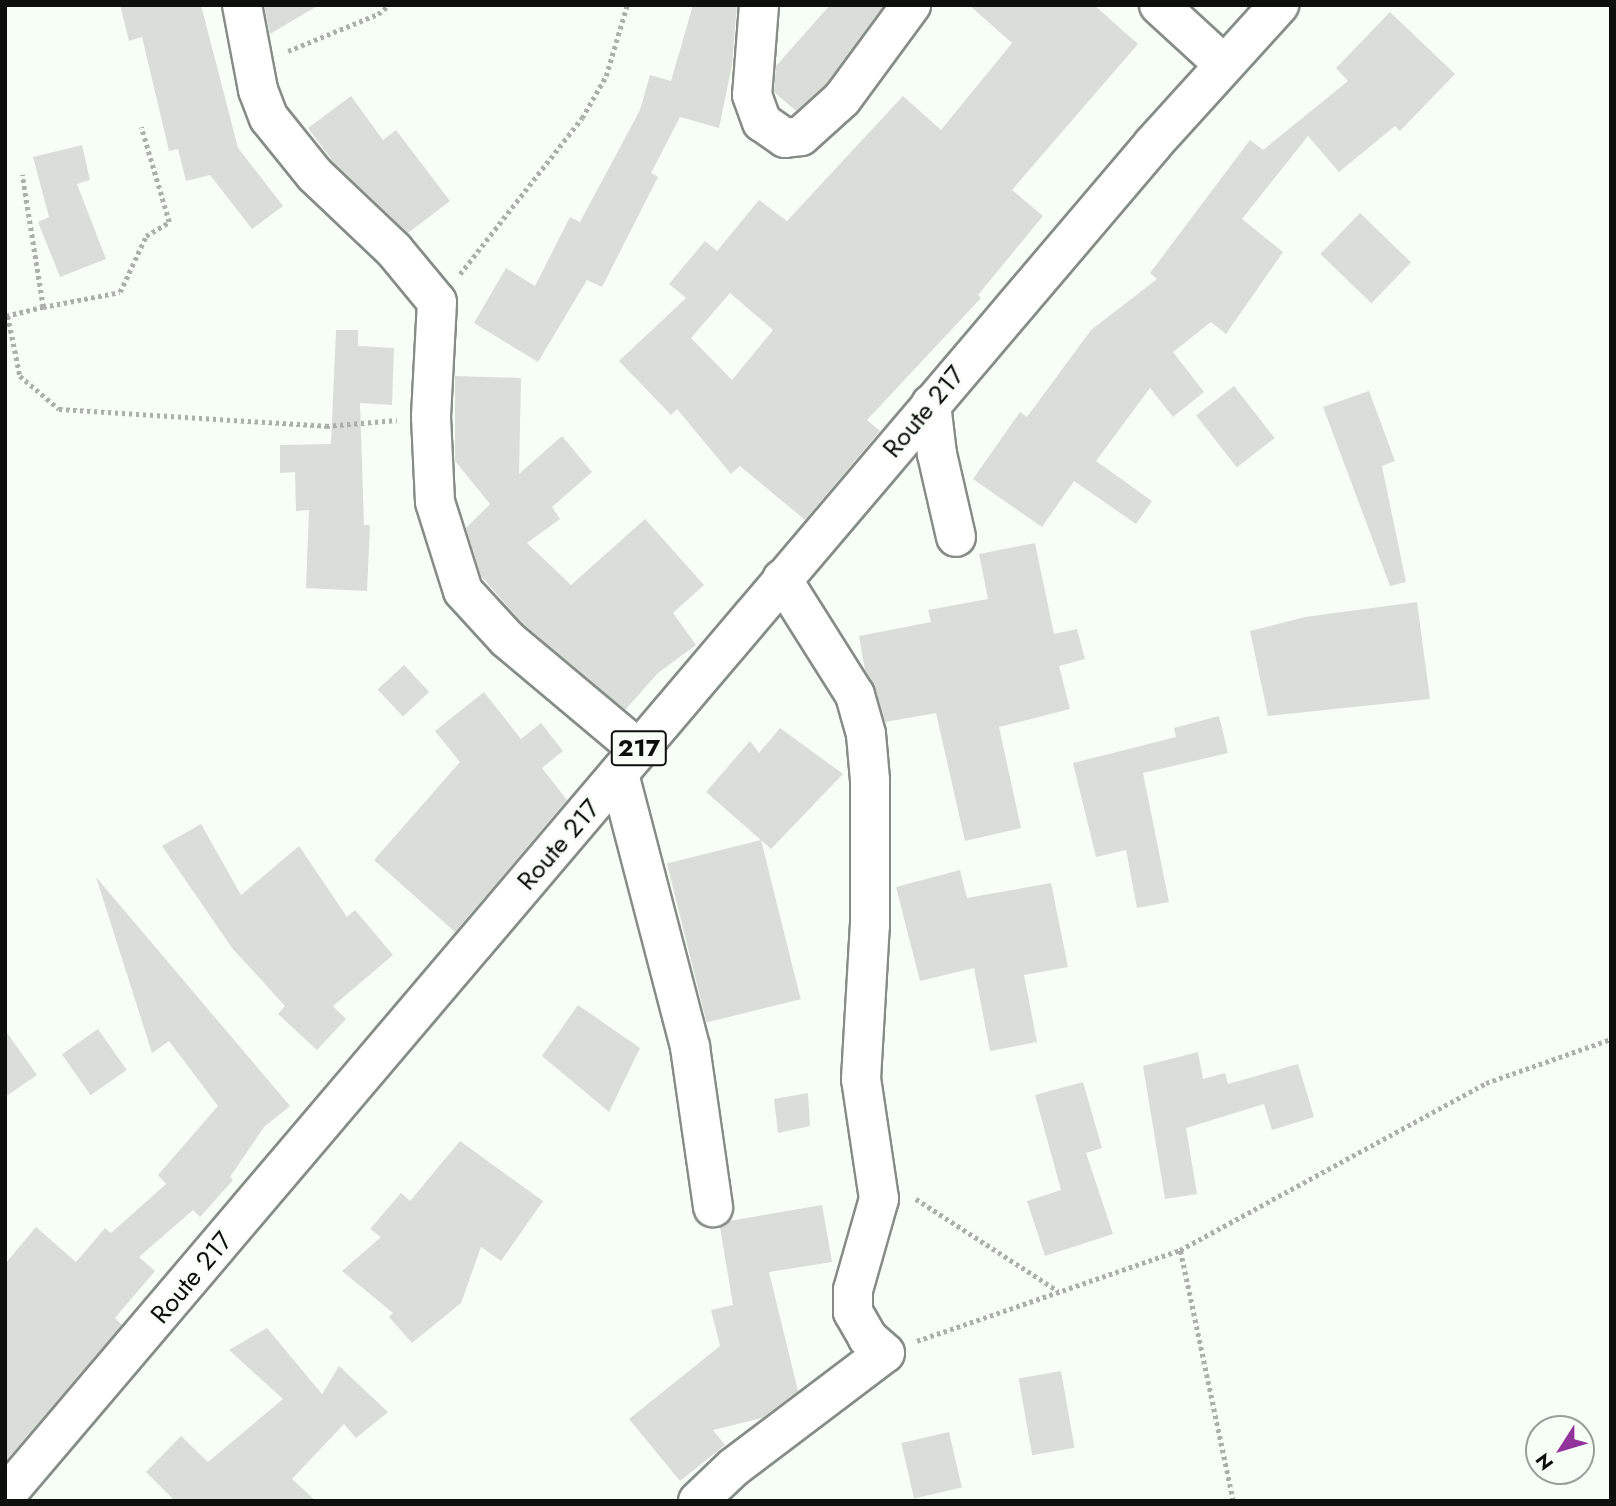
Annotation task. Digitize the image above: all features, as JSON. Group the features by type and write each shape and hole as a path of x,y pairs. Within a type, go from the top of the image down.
{"street":[{"path":"242,5 261,99 287,142 420,278 438,302 431,417 435,502 463,591 629,762 690,1047 713,1207"},
{"path":"759,5 752,95 762,121 771,132 785,138 801,136 842,99 911,5"},
{"path":"1158,5 1222,63"},
{"name":"Route 217","path":"5,1496 1222,63 1279,5"},
{"path":"931,404 937,454 956,537"},
{"path":"698,1501 734,1467 885,1353 868,1338 853,1312 853,1290 880,1199 861,1079 870,925 866,734 855,695 782,579"}],"path":[{"path":"256,64 378,14 389,5"},
{"path":"438,302 582,118 606,76 627,5"},
{"path":"141,127 169,222 146,236 120,292 7,316 20,376 59,409 326,426 431,417"},
{"path":"22,175 43,307"},
{"path":"885,1353 1180,1250 1486,1083 1611,1039"},
{"path":"878,1174 1059,1292"},
{"path":"1180,1250 1233,1501"}],"building":[{"path":"120,5 201,5 238,148 283,206 252,229 210,175 186,181 178,149 169,151 142,37 129,41"},
{"path":"264,5 319,5 270,34"},
{"path":"693,5 737,5 732,65 719,128 680,117 651,173 658,177 602,287 587,280 538,362 474,323 506,268 535,286 570,217 580,222 640,110 650,75 671,81"},
{"path":"830,5 884,5 826,84 796,111 774,92 776,66"},
{"path":"969,5 1094,5 1138,44 1012,190 1043,216 978,295 981,298 867,420 880,431 805,520 740,466 731,474 677,409 671,415 619,361 686,298 669,284 705,241 717,251 759,200 787,221 903,96 941,130 1012,43","holes":["730,293 773,330 732,380 691,338"]},
{"path":"1390,12 1455,74 1400,131 1395,126 1339,172 1308,136 1242,219 1283,252 1226,334 1211,322 1173,352 1204,392 1173,417 1150,388 1096,461 1152,501 1136,524 1074,481 1042,527 973,479 1020,412 1027,417 1091,330 1157,279 1150,273 1250,140 1263,150 1348,81 1336,68"},
{"path":"351,96 383,140 396,130 450,201 408,233 334,163 308,128"},
{"path":"82,145 90,180 77,184 106,259 60,277 38,222 49,217 33,157"},
{"path":"1360,213 1411,262 1371,303 1320,254"},
{"path":"336,330 358,330 358,346 394,348 392,405 360,403 364,525 370,525 367,591 306,588 309,510 296,511 295,472 280,473 280,445 331,444"},
{"path":"455,376 521,378 519,474 562,436 592,472 552,507 560,519 527,543 571,585 645,519 704,585 673,613 696,645 658,673 625,710 522,623 481,576 466,528 490,504 455,461"},
{"path":"1234,386 1275,438 1237,468 1196,416"},
{"path":"1369,391 1395,461 1382,466 1406,582 1390,586 1323,407"},
{"path":"1035,543 1054,634 1077,629 1085,659 1059,666 1070,709 999,727 1021,828 965,841 936,713 885,722 865,670 859,636 931,622 928,610 988,599 979,554"},
{"path":"1417,602 1430,699 1268,716 1250,631 1305,617"},
{"path":"404,665 429,692 403,717 378,690"},
{"path":"484,692 521,739 541,723 563,751 542,768 567,800 455,932 374,860 460,762 435,731"},
{"path":"1219,716 1228,753 1143,773 1169,902 1137,908 1126,850 1096,857 1073,763 1176,737 1174,728"},
{"path":"780,728 843,774 771,849 706,792 750,741 759,753"},
{"path":"201,824 241,895 299,846 347,917 355,910 393,955 333,1006 346,1019 317,1050 278,1014 285,1006 232,948 162,846"},
{"path":"761,840 801,999 707,1023 667,863"},
{"path":"960,870 967,898 1051,883 1068,967 1024,975 1037,1042 990,1051 974,968 920,981 896,887"},
{"path":"96,877 290,1106 264,1127 230,1177 233,1180 200,1217 193,1210 139,1257 155,1271 115,1318 122,1325 5,1462 5,1264 36,1227 76,1262 105,1228 111,1233 166,1184 158,1175 218,1106 169,1041 152,1053"},
{"path":"578,1005 640,1048 609,1112 542,1056"},
{"path":"98,1029 127,1070 91,1095 62,1054"},
{"path":"5,1030 37,1075 5,1097"},
{"path":"1198,1052 1203,1079 1225,1073 1228,1084 1298,1064 1314,1117 1272,1130 1264,1104 1186,1128 1197,1194 1165,1199 1143,1066"},
{"path":"1083,1082 1102,1148 1086,1153 1113,1234 1045,1256 1027,1201 1061,1190 1035,1095"},
{"path":"808,1093 810,1126 778,1133 774,1099"},
{"path":"460,1141 543,1201 501,1261 481,1247 461,1303 412,1343 389,1317 393,1313 342,1271 381,1237 370,1229 401,1193 410,1201"},
{"path":"822,1205 832,1262 769,1272 798,1391 762,1418 713,1430 725,1445 680,1481 629,1419 720,1346 711,1310 733,1305 720,1227 729,1221"},
{"path":"267,1328 322,1394 339,1366 388,1412 356,1438 344,1424 292,1479 316,1501 175,1501 146,1472 181,1436 208,1462 283,1399 229,1350"},
{"path":"1061,1371 1075,1448 1032,1455 1019,1378"},
{"path":"949,1432 962,1488 914,1499 901,1443"}]}
